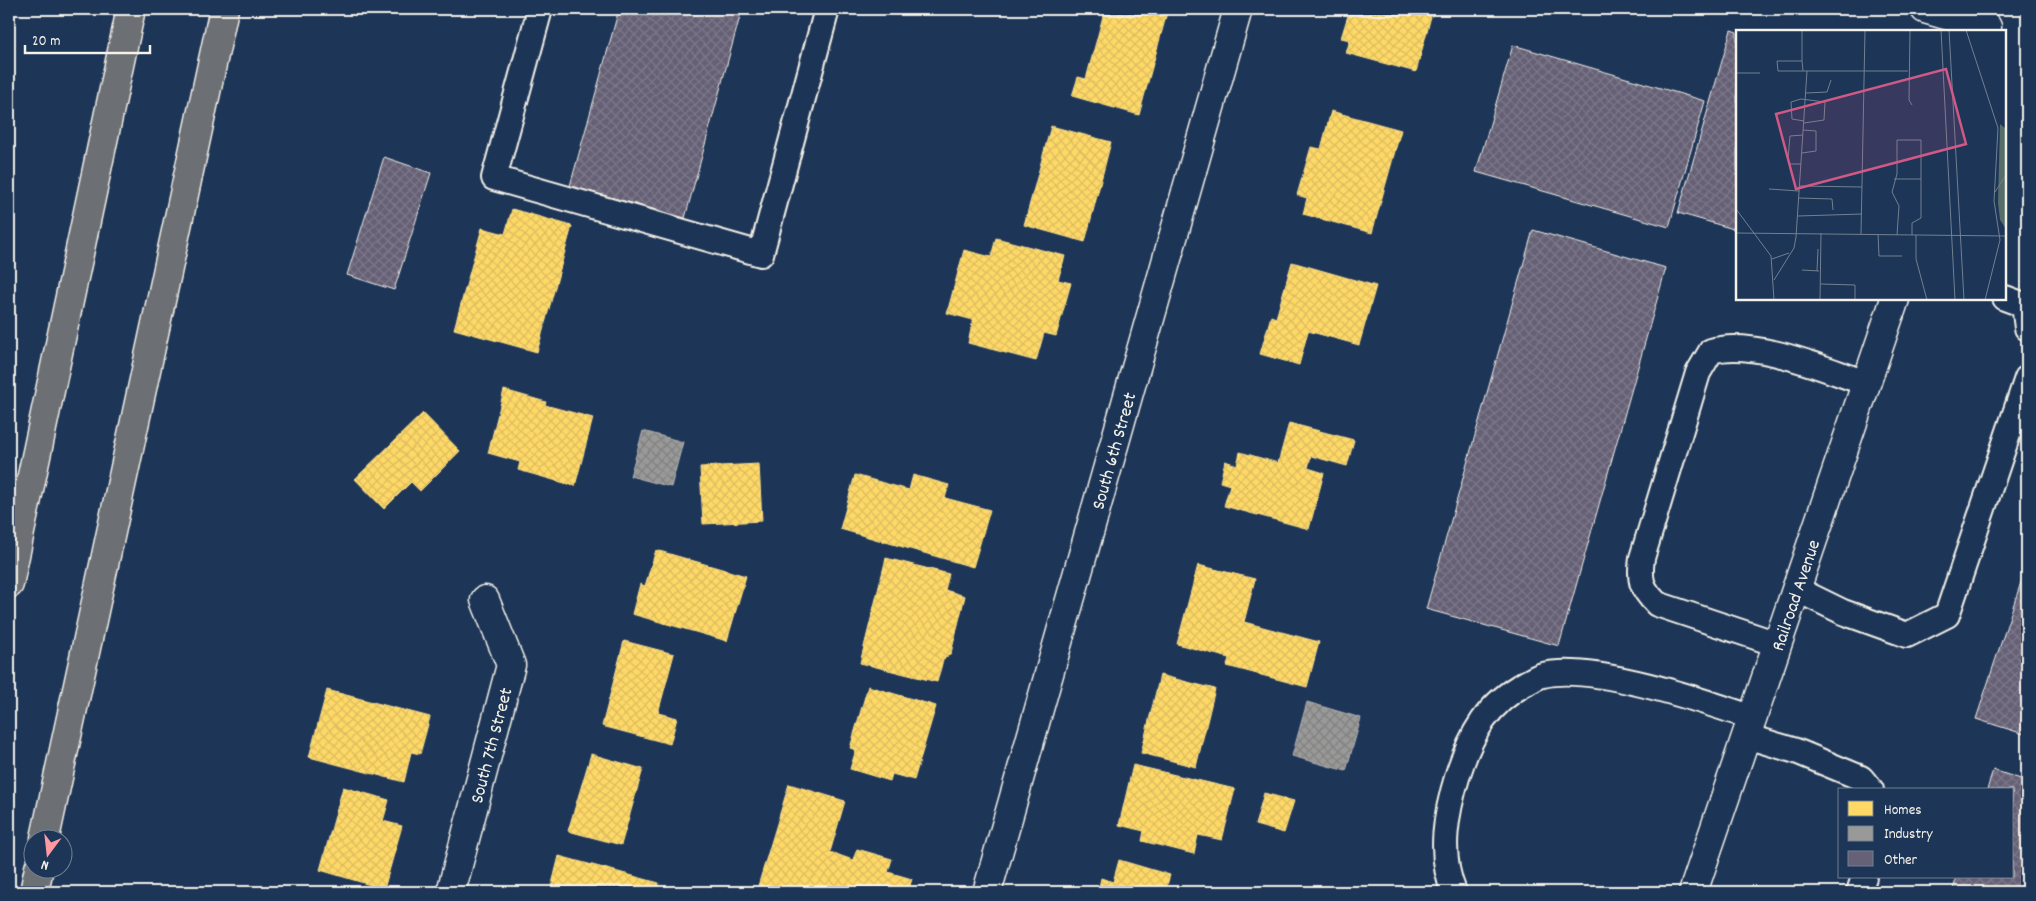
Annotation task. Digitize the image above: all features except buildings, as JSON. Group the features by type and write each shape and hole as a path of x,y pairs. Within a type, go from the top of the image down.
{"highway":[{"path":"9,584 130,9"},
{"path":"47,828 224,9"},
{"path":"34,892 37,878"}],"street":[{"name":"South 6th Street","path":"987,892 1238,9"},
{"path":"1925,9 1988,22"},
{"name":"Railroad Avenue","path":"1693,892 1895,300"},
{"name":"South 7th Street","path":"452,892 511,665 485,600"}],"lane":[{"path":"540,9 494,178 761,254 827,9"},
{"path":"2006,298 2024,305 2027,328"},
{"path":"1777,644 1657,604 1644,591 1640,574 1642,558 1698,373 1711,351 1725,347 1751,347 1866,383"},
{"path":"1796,589 1843,612 1907,635 1947,615 2027,378"},
{"path":"1454,892 1444,854 1452,796 1465,754 1487,713 1512,691 1542,675 1578,672 1645,686 1750,727 1796,751 1861,778 1869,788"},
{"path":"1859,892 1864,878"}]}
